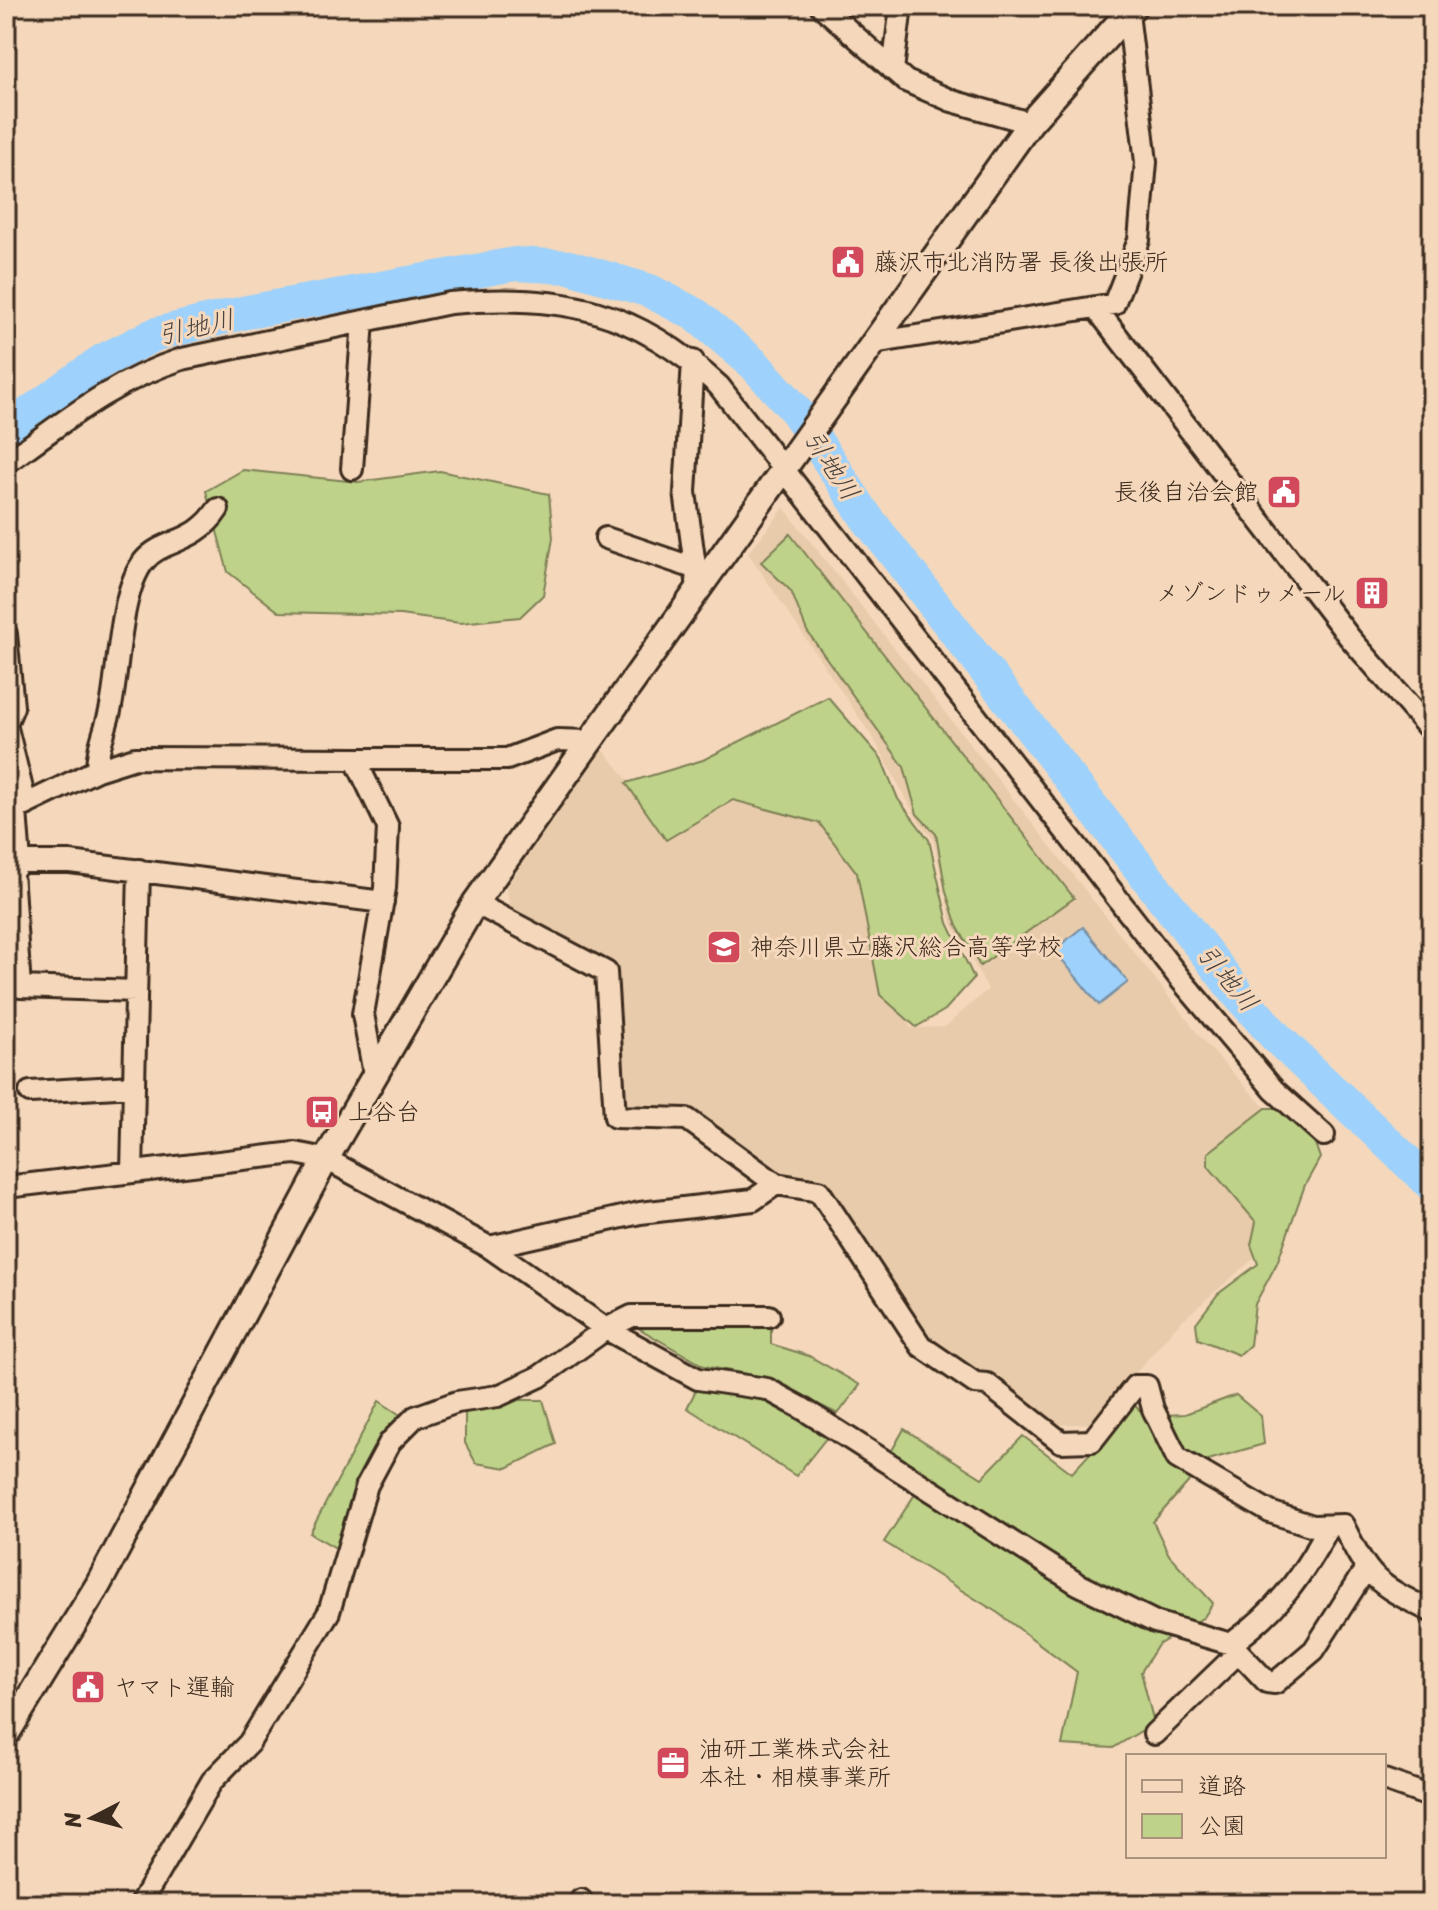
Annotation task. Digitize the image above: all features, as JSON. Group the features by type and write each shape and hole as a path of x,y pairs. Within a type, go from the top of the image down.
{"street":[{"path":"821,6 893,70 928,92 1030,123"},
{"path":"893,70 901,6"},
{"path":"6,1735 98,1585 326,1159 475,903 589,741 696,578 789,464 1030,123 1131,9"},
{"path":"873,343 1114,304 1139,240 1146,162 1131,9"},
{"path":"6,463 106,391 140,373 182,359 450,303 531,299 564,304 629,323 693,361 789,464 1181,980 1274,1090 1324,1135"},
{"path":"1095,307 1332,616 1432,732"},
{"path":"352,469 363,321"},
{"path":"693,361 685,492 696,578"},
{"path":"97,770 97,749 114,692 118,643 138,571 146,559 206,527 218,509"},
{"path":"606,538 696,578"},
{"path":"6,634 13,707 6,724 20,862 12,872 20,987 136,991"},
{"path":"16,810 97,770 135,758 507,759 557,740 589,741"},
{"path":"355,759 388,827 383,902 363,1014 374,1074"},
{"path":"20,862 70,862 383,902"},
{"path":"132,1172 139,870"},
{"path":"475,903 606,972 615,1117 687,1119 776,1184 819,1191 921,1346 975,1383 987,1384 1061,1442 1092,1441 1135,1386 1147,1386 1153,1409 1177,1458 1270,1512 1329,1527 1343,1525 1365,1570 1388,1590 1432,1612"},
{"path":"30,1092 134,1086"},
{"path":"6,1187 295,1153 326,1159 489,1247 606,1329 698,1379 767,1389 1078,1584 1155,1622 1234,1648 1267,1682 1275,1683 1314,1650 1365,1570"},
{"path":"489,1247 640,1213 753,1200 776,1184"},
{"path":"140,1904 212,1781 249,1743 329,1612 367,1485 390,1442 415,1417 457,1402 498,1396 539,1377 606,1329 632,1316 769,1316"},
{"path":"1154,1734 1299,1581 1329,1527"},
{"path":"1386,1781 1432,1797"}],"shaded area":[{"name":"神奈川県立藤沢総合高等学校","path":"784,508 1207,1045 1298,1143 1253,1259 1178,1324 1093,1423 1055,1425 1000,1378 983,1374 929,1339 828,1183 805,1184 773,1173 696,1113 623,1109 611,971 513,918 506,888 602,748 660,820 675,829 768,784 830,797 910,1028 945,1027 988,989 952,924 933,839 917,819 875,741 748,553"}],"green space":[{"path":"243,470 358,482 440,471 549,494 553,538 543,595 520,617 460,623 400,615 279,612 228,572 206,491"},
{"path":"790,534 1074,898 980,966 957,926 946,892 936,834 917,814 904,767 807,631 791,591 761,562"},
{"path":"828,697 881,758 898,799 929,840 948,923 974,978 945,1010 916,1027 880,995 857,873 819,823 733,800 666,840 626,783 703,760"},
{"path":"1266,1108 1282,1108 1313,1138 1320,1158 1305,1185 1277,1263 1255,1304 1250,1345 1239,1355 1198,1339 1196,1323 1218,1294 1258,1264 1251,1245 1256,1222 1208,1166 1208,1153"},
{"path":"771,1324 771,1344 809,1356 860,1385 838,1414 762,1377 704,1366 633,1325"},
{"path":"698,1386 764,1397 827,1437 796,1476 687,1408"},
{"path":"1236,1395 1261,1416 1264,1444 1208,1460 1153,1522 1169,1555 1213,1603 1204,1617 1158,1645 1141,1672 1154,1723 1113,1748 1062,1745 1077,1672 998,1613 884,1542 919,1488 885,1463 904,1429 982,1478 1023,1436 1072,1473 1134,1405 1146,1416 1185,1414"},
{"path":"508,1400 543,1400 556,1444 507,1468 476,1463 465,1443 465,1413"},
{"path":"379,1401 405,1418 343,1552 310,1533"}],"water":[{"path":"1083,927 1128,982 1099,1005 1054,950"}],"waterway":[{"name":"引地川","path":"6,430 102,361 156,334 247,312 515,264 569,267 650,291 696,315 754,364 797,412 866,517 1238,994 1278,1039 1432,1185"}],"place":[{"name":"藤沢市北消防署 長後出張所","path":"848,262"},
{"name":"長後自治会館","path":"1284,492"},
{"name":"メゾンドゥメール","path":"1372,593"},
{"name":"神奈川県立藤沢総合高等学校","path":"724,947"},
{"name":"上谷台","path":"322,1112"},
{"name":"ヤマト運輸","path":"88,1687"},
{"name":"油研工業株式会社 本社・相模事業所","path":"673,1763"}]}
